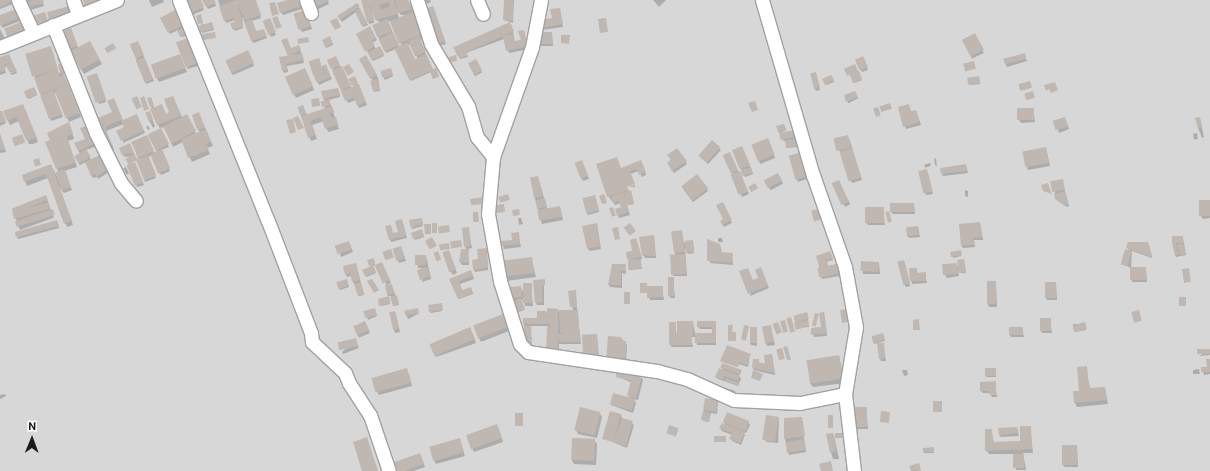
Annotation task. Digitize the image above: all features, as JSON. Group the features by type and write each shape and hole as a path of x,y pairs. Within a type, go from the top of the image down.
{"street":[{"path":"18,0 33,32"},
{"path":"73,0 78,14"},
{"path":"179,0 268,221 311,333 312,342 345,373 370,415 389,471"},
{"path":"306,0 311,13"},
{"path":"416,0 431,44 468,106 477,138 493,157"},
{"path":"477,0 484,14"},
{"path":"541,0 532,47 493,157 489,222 500,281 520,344 528,352 657,371 687,379 721,396 749,402 800,403 845,394"},
{"path":"762,0 813,175 845,267 856,326 845,394 854,471"},
{"path":"0,46 114,1"},
{"path":"53,25 96,133 121,183 136,201"}],"shaded area":[{"path":"0,0 1210,0 1210,471 0,471"}],"building":[{"path":"0,0 16,0 0,7"},
{"path":"34,0 43,0 44,3 25,8 23,3"},
{"path":"83,0 101,0 85,7"},
{"path":"185,0 201,0 204,7 190,13"},
{"path":"202,0 214,0 216,3 206,7"},
{"path":"236,0 256,0 261,15 245,20 237,3 242,19 235,22 233,18 224,21 219,6"},
{"path":"287,0 300,0 302,6 280,13 277,3"},
{"path":"307,0 328,0 329,1 311,9"},
{"path":"361,0 369,0 374,20 367,22"},
{"path":"369,0 394,0 398,14 375,20","holes":["389,2 390,6 381,10 379,5"]},
{"path":"395,0 408,0 411,10 398,13"},
{"path":"504,0 513,0 513,21 503,20"},
{"path":"275,2 279,14 272,16 269,3"},
{"path":"357,3 360,6 340,20 337,16"},
{"path":"69,6 71,13 49,19 47,12"},
{"path":"433,6 445,41 437,44 424,9"},
{"path":"360,8 367,23 362,26 355,11"},
{"path":"560,8 563,24 540,28 538,20 552,18 550,9"},
{"path":"16,9 19,18 0,26 0,15"},
{"path":"175,10 183,25 168,33 160,18"},
{"path":"306,10 311,26 299,30 294,14"},
{"path":"45,12 48,21 33,26 30,17"},
{"path":"413,12 422,34 399,44 390,21"},
{"path":"201,14 203,23 198,24 196,16"},
{"path":"277,16 282,27 276,29 272,18"},
{"path":"270,18 276,32 268,35 263,21"},
{"path":"337,18 341,27 335,30 330,21"},
{"path":"606,18 608,32 600,33 598,19"},
{"path":"252,19 256,31 264,29 266,36 251,41 244,22"},
{"path":"387,19 392,31 377,37 372,25"},
{"path":"241,20 243,27 232,30 230,23"},
{"path":"21,22 24,30 7,37 4,28"},
{"path":"212,22 214,29 200,33 199,26"},
{"path":"510,22 514,31 457,56 453,47"},
{"path":"370,26 376,38 372,40 375,46 365,52 356,34"},
{"path":"71,28 78,46 66,50 59,33"},
{"path":"184,28 186,34 180,37 177,30"},
{"path":"524,30 528,46 506,51 503,36 513,34 514,41 521,40 518,31"},
{"path":"215,32 216,38 203,40 202,34"},
{"path":"393,32 399,45 384,51 378,39"},
{"path":"538,32 552,32 552,44 538,44"},
{"path":"975,33 984,50 971,57 962,40"},
{"path":"561,35 570,35 569,44 561,43"},
{"path":"330,36 333,44 325,47 322,40"},
{"path":"419,36 426,52 415,56 408,41"},
{"path":"308,37 309,42 298,44 297,39"},
{"path":"187,38 197,63 186,68 176,42"},
{"path":"287,38 291,48 299,45 301,50 288,56 281,40"},
{"path":"90,41 100,60 80,70 71,51"},
{"path":"138,41 144,55 136,58 130,45"},
{"path":"407,42 415,59 402,65 394,48"},
{"path":"113,43 116,48 108,53 104,48"},
{"path":"51,46 58,69 32,77 25,54"},
{"path":"380,46 384,54 372,60 368,52"},
{"path":"248,50 254,63 231,73 225,61"},
{"path":"466,50 468,56 459,58 457,53"},
{"path":"302,53 304,60 286,64 287,70 282,71 279,57"},
{"path":"1025,53 1026,59 1005,64 1003,59"},
{"path":"9,54 12,62 4,65 6,70 0,72 0,57"},
{"path":"180,54 185,68 156,79 151,65"},
{"path":"426,54 433,69 410,80 402,65"},
{"path":"366,55 377,75 370,79 359,59"},
{"path":"456,55 457,61 447,63 445,58"},
{"path":"336,56 340,65 331,69 327,60"},
{"path":"863,56 868,67 860,71 855,60"},
{"path":"144,57 153,79 145,83 136,60"},
{"path":"319,58 324,73 313,77 309,61"},
{"path":"476,59 482,70 474,75 468,63"},
{"path":"974,61 976,69 965,71 963,64"},
{"path":"12,62 17,71 11,74 6,65"},
{"path":"64,63 66,73 60,74 58,64"},
{"path":"326,64 331,77 317,83 314,77 325,73 322,66"},
{"path":"349,64 354,72 348,76 343,67"},
{"path":"855,64 858,71 847,76 844,69"},
{"path":"342,66 351,86 341,91 332,70"},
{"path":"305,68 313,86 293,95 285,77"},
{"path":"391,68 393,75 382,78 380,71"},
{"path":"436,68 439,76 433,79 429,71"},
{"path":"57,69 60,77 64,75 68,84 40,94 34,78"},
{"path":"859,71 862,79 853,83 850,75"},
{"path":"816,72 820,88 814,89 810,73"},
{"path":"97,73 106,99 96,103 87,77"},
{"path":"831,75 834,80 825,85 822,79"},
{"path":"355,76 358,83 352,86 349,79"},
{"path":"979,76 980,83 968,85 967,78"},
{"path":"377,79 380,90 373,91 370,81"},
{"path":"1030,81 1032,88 1020,91 1018,84"},
{"path":"1055,82 1058,90 1051,93 1049,89 1046,91 1044,85"},
{"path":"68,84 80,113 66,118 54,90"},
{"path":"359,84 366,102 357,106 354,97 345,101 341,91"},
{"path":"34,87 37,94 27,99 24,91"},
{"path":"338,88 340,95 323,99 321,91"},
{"path":"53,90 62,114 49,119 40,95"},
{"path":"855,91 858,97 846,102 844,95"},
{"path":"1033,91 1035,98 1026,100 1024,93"},
{"path":"137,96 142,107 136,109 132,98"},
{"path":"144,96 149,109 144,111 140,98"},
{"path":"173,96 181,116 157,125 150,109 162,104 166,114 169,112 164,99"},
{"path":"151,97 154,105 150,107 147,98"},
{"path":"114,98 123,120 137,114 144,131 121,141 116,131 124,127 121,120 105,127 112,145 105,148 93,120 112,112 107,101"},
{"path":"319,98 320,106 312,107 311,99"},
{"path":"329,99 331,105 322,107 320,102"},
{"path":"755,101 758,110 752,112 748,103"},
{"path":"890,103 892,109 881,112 880,106"},
{"path":"23,104 37,138 26,140 16,117 7,121 3,111"},
{"path":"909,104 911,111 916,110 920,122 903,127 898,107"},
{"path":"303,105 306,113 301,116 297,107"},
{"path":"332,106 334,112 330,113 332,118 336,117 338,124 325,129 321,117 310,121 315,135 308,138 301,116"},
{"path":"878,107 881,116 876,117 873,109"},
{"path":"1017,108 1034,108 1034,120 1017,120"},
{"path":"0,111 2,111 6,121 0,123"},
{"path":"150,111 153,119 149,121 145,113"},
{"path":"199,112 205,128 197,130 192,115"},
{"path":"187,114 196,131 172,143 163,127"},
{"path":"298,116 304,128 298,130 293,118"},
{"path":"1065,117 1068,127 1055,130 1053,121"},
{"path":"1200,117 1202,127 1198,128 1195,118"},
{"path":"293,119 296,132 290,134 286,120"},
{"path":"69,122 73,134 67,136 75,163 56,169 45,142 50,140 47,133"},
{"path":"784,124 786,129 778,132 776,126"},
{"path":"89,125 96,143 78,151 74,143 85,139 80,128"},
{"path":"161,128 169,144 156,151 148,135"},
{"path":"206,129 211,142 206,144 209,150 188,158 181,139"},
{"path":"797,130 798,137 780,139 779,133"},
{"path":"0,134 5,149 0,150"},
{"path":"22,134 25,142 15,146 12,138"},
{"path":"147,135 154,151 138,158 136,153 138,152 136,152 131,142"},
{"path":"848,135 851,148 836,151 833,138"},
{"path":"768,138 775,155 758,161 751,145"},
{"path":"797,139 797,146 786,148 785,140"},
{"path":"712,140 720,147 707,163 698,156"},
{"path":"130,143 134,153 122,155 119,148"},
{"path":"742,146 750,165 740,170 732,150"},
{"path":"1046,147 1049,163 1025,167 1022,152"},
{"path":"677,148 687,161 672,171 667,163 671,160 667,155"},
{"path":"852,148 861,178 849,181 840,152"},
{"path":"86,149 91,157 79,164 74,156"},
{"path":"162,149 170,168 158,173 150,154"},
{"path":"805,151 812,175 796,180 789,156"},
{"path":"730,152 738,170 731,174 723,155"},
{"path":"102,154 108,169 96,177 95,174 91,176 85,162"},
{"path":"134,154 137,159 129,164 125,159"},
{"path":"148,155 156,175 144,180 136,160"},
{"path":"617,157 621,168 641,160 646,172 639,175 637,169 630,171 635,184 627,187 624,180 628,190 607,197 596,164"},
{"path":"39,158 41,165 35,166 33,160"},
{"path":"582,160 588,176 581,179 575,163"},
{"path":"135,162 143,182 135,186 127,165"},
{"path":"51,164 72,221 64,224 46,174 24,182 22,175"},
{"path":"966,164 967,171 941,174 940,168"},
{"path":"751,167 753,173 742,176 741,170"},
{"path":"65,169 71,187 61,190 55,172"},
{"path":"927,169 932,191 923,193 918,171"},
{"path":"740,171 748,192 739,195 731,175"},
{"path":"778,173 782,181 768,188 764,180"},
{"path":"697,174 708,188 692,200 681,186"},
{"path":"538,176 542,197 534,198 530,178"},
{"path":"1063,179 1065,190 1052,192 1050,181"},
{"path":"839,180 849,202 841,205 832,183"},
{"path":"755,183 758,188 751,192 748,187"},
{"path":"1048,183 1052,194 1043,191 1041,185"},
{"path":"631,190 634,203 627,205 629,212 617,216 615,209 621,207 619,201 613,203 611,197 623,192 626,201 624,192"},
{"path":"1065,191 1068,203 1065,205 1055,199 1054,194"},
{"path":"508,194 510,200 500,203 498,197"},
{"path":"604,194 607,203 602,204 599,196"},
{"path":"46,195 48,200 14,213 12,209"},
{"path":"595,195 599,210 587,214 582,198"},
{"path":"484,197 485,204 471,205 470,199"},
{"path":"545,198 547,207 537,209 535,200"},
{"path":"1199,200 1210,200 1210,216 1199,216"},
{"path":"48,202 50,209 14,219 12,212"},
{"path":"723,202 732,220 722,225 720,221 723,219 716,205"},
{"path":"890,203 914,203 914,212 890,212"},
{"path":"504,204 505,212 494,213 493,205"},
{"path":"560,206 562,217 539,221 537,210"},
{"path":"613,207 616,216 612,217 609,208"},
{"path":"865,207 884,207 884,223 865,223"},
{"path":"53,209 55,215 17,227 15,221"},
{"path":"519,209 520,215 513,216 512,210"},
{"path":"818,209 821,220 814,221 811,211"},
{"path":"889,211 892,222 888,223 885,212"},
{"path":"473,212 478,212 479,222 473,222"},
{"path":"422,218 423,225 410,227 409,220"},
{"path":"402,219 406,236 389,240 385,226 391,225 393,233 398,232 395,221"},
{"path":"57,220 59,226 16,237 15,232"},
{"path":"980,222 982,237 973,238 974,245 961,246 959,224"},
{"path":"432,223 437,223 437,233 432,233"},
{"path":"597,223 600,246 587,249 582,226"},
{"path":"630,223 636,231 630,236 624,228"},
{"path":"424,224 431,224 431,234 425,234"},
{"path":"449,225 450,232 439,233 438,227"},
{"path":"918,226 919,235 907,236 906,227"},
{"path":"469,227 471,246 464,247 462,228"},
{"path":"618,227 620,239 615,240 612,228"},
{"path":"422,229 424,236 413,239 411,233"},
{"path":"682,230 685,252 674,253 671,232"},
{"path":"519,232 520,244 502,246 501,241 512,240 511,233"},
{"path":"654,235 655,256 642,255 639,237"},
{"path":"1172,236 1183,236 1183,243 1172,243"},
{"path":"432,237 437,246 430,250 425,241"},
{"path":"636,238 642,257 627,259 626,252 632,251 630,240"},
{"path":"707,239 720,244 721,252 733,253 732,263 707,261"},
{"path":"461,240 462,247 451,248 450,242"},
{"path":"693,240 694,252 686,253 685,241"},
{"path":"349,241 352,250 338,254 335,246"},
{"path":"1128,242 1148,242 1152,255 1149,256 1126,248"},
{"path":"449,243 450,249 440,250 439,245"},
{"path":"1176,243 1179,255 1175,256 1172,244"},
{"path":"1183,243 1186,254 1180,255 1177,245"},
{"path":"401,246 405,258 396,261 392,249"},
{"path":"487,248 487,268 473,270 472,260 478,259 477,249"},
{"path":"391,249 394,258 385,260 382,252"},
{"path":"461,249 469,249 468,263 459,262"},
{"path":"1125,249 1132,251 1127,266 1121,264"},
{"path":"449,250 456,270 449,272 442,252"},
{"path":"961,250 962,255 951,257 950,252"},
{"path":"438,251 441,259 437,261 433,253"},
{"path":"830,251 833,258 827,260 825,257 828,265 820,268 816,256"},
{"path":"685,254 686,274 671,275 670,255"},
{"path":"415,255 426,255 426,265 415,265"},
{"path":"532,257 534,273 504,277 502,261"},
{"path":"374,258 375,264 369,266 367,260"},
{"path":"628,259 641,259 641,269 628,269"},
{"path":"964,259 966,272 959,273 957,260"},
{"path":"904,260 910,283 903,285 897,262"},
{"path":"861,261 879,262 878,272 860,271"},
{"path":"382,262 390,280 383,284 375,265"},
{"path":"356,263 360,280 352,282 350,273 345,275 343,266"},
{"path":"842,263 844,273 819,278 817,268"},
{"path":"957,263 958,274 943,275 942,264"},
{"path":"612,264 626,264 625,271 621,271 621,285 608,285"},
{"path":"373,265 376,272 365,276 362,270"},
{"path":"427,267 431,276 420,280 417,270"},
{"path":"761,267 768,286 748,294 739,271 748,268 753,280 758,278 755,270"},
{"path":"1130,267 1146,267 1146,280 1130,280"},
{"path":"909,268 917,268 917,273 926,272 926,281 910,281"},
{"path":"1189,268 1191,282 1184,283 1182,269"},
{"path":"471,270 473,276 459,281 462,290 471,287 473,293 458,299 449,279"},
{"path":"668,277 674,277 674,296 668,296"},
{"path":"347,279 349,286 338,289 336,282"},
{"path":"372,279 379,290 374,293 367,281"},
{"path":"545,279 545,285 542,286 543,302 535,303 533,280"},
{"path":"987,281 996,281 996,304 987,304"},
{"path":"361,282 364,294 358,296 354,284"},
{"path":"1045,282 1056,282 1056,298 1045,298"},
{"path":"523,283 532,283 532,303 523,303"},
{"path":"640,283 647,283 647,286 663,286 663,297 647,298 647,293 640,293"},
{"path":"392,284 394,294 387,295 385,285"},
{"path":"521,286 522,297 508,298 507,287"},
{"path":"576,290 577,307 570,307 568,291"},
{"path":"624,292 630,292 630,304 624,304"},
{"path":"397,295 399,304 393,306 390,297"},
{"path":"389,296 390,303 379,306 378,299"},
{"path":"1179,297 1186,297 1186,306 1179,306"},
{"path":"521,298 525,309 516,313 512,301"},
{"path":"442,303 443,310 429,312 428,305"},
{"path":"375,308 377,315 365,318 363,311"},
{"path":"418,308 419,313 405,316 404,311"},
{"path":"547,308 558,309 558,334 565,334 560,333 559,310 578,310 580,342 559,342 558,336 558,350 546,350 547,327 550,327 550,324 523,324 523,318 537,318 537,311 546,311 547,322"},
{"path":"847,309 849,322 842,323 840,310"},
{"path":"1139,310 1142,321 1134,323 1131,312"},
{"path":"395,311 399,329 393,330 389,312"},
{"path":"807,312 809,319 795,323 794,316"},
{"path":"824,312 827,333 811,335 811,328 821,327 819,313"},
{"path":"815,313 819,314 816,327 812,326"},
{"path":"503,314 508,327 478,339 473,325"},
{"path":"791,317 795,331 790,333 786,318"},
{"path":"1040,318 1051,318 1051,331 1040,331"},
{"path":"919,319 920,330 913,330 913,320"},
{"path":"785,320 788,332 783,333 780,321"},
{"path":"808,320 809,326 796,330 794,323"},
{"path":"365,321 369,330 357,335 353,326"},
{"path":"677,321 693,321 693,336 677,336"},
{"path":"697,321 716,321 716,343 695,343 695,333 712,333 712,327 697,327"},
{"path":"669,322 676,322 676,336 692,336 692,345 669,345"},
{"path":"778,322 782,332 777,334 772,324"},
{"path":"1085,322 1087,329 1074,332 1073,326"},
{"path":"531,325 532,344 524,345 524,326"},
{"path":"728,325 733,325 732,332 736,332 736,341 728,341"},
{"path":"744,325 749,326 746,341 741,340"},
{"path":"771,325 774,342 765,343 762,327"},
{"path":"470,327 475,339 435,356 429,344"},
{"path":"750,327 757,327 757,343 750,343"},
{"path":"1009,327 1023,327 1023,335 1009,335"},
{"path":"883,333 885,340 873,343 871,336"},
{"path":"597,334 598,355 583,356 582,335"},
{"path":"608,336 622,337 621,341 626,341 626,349 619,349 626,350 625,363 606,362"},
{"path":"356,338 358,346 339,350 338,343"},
{"path":"877,343 884,343 885,358 879,359"},
{"path":"727,345 751,354 747,365 739,362 738,367 720,361"},
{"path":"787,346 791,359 787,361 783,347"},
{"path":"782,348 785,359 779,360 776,350"},
{"path":"1197,349 1210,349 1210,354 1197,354"},
{"path":"772,354 775,373 752,368 753,359 759,359 759,363 765,363 764,355"},
{"path":"839,355 843,379 810,384 806,360"},
{"path":"1206,359 1210,359 1210,372 1201,372 1201,367 1207,367"},
{"path":"722,363 742,370 740,375 720,368"},
{"path":"1087,366 1089,388 1105,387 1107,400 1074,403 1073,391 1079,391 1077,367"},
{"path":"407,368 411,382 376,393 371,378"},
{"path":"719,368 740,376 738,381 724,376 723,380 715,377"},
{"path":"985,368 996,368 996,376 985,376"},
{"path":"617,370 642,376 636,398 627,396 631,381 616,377"},
{"path":"753,370 763,374 760,381 751,378"},
{"path":"726,378 739,383 738,386 725,381"},
{"path":"996,381 996,395 990,395 989,391 980,391 980,382"},
{"path":"613,393 635,399 632,411 610,405"},
{"path":"705,398 718,400 716,412 703,410"},
{"path":"933,401 942,401 942,412 933,412"},
{"path":"580,407 600,412 595,435 574,430"},
{"path":"851,407 867,407 867,427 851,427"},
{"path":"610,411 621,414 614,440 622,418 633,421 626,446 602,439"},
{"path":"703,411 711,413 709,422 701,420"},
{"path":"881,411 890,412 889,423 880,422"},
{"path":"727,412 749,421 745,431 723,422"},
{"path":"515,413 523,413 523,426 515,426"},
{"path":"766,415 779,417 775,442 762,440"},
{"path":"828,415 833,415 833,428 828,428"},
{"path":"802,417 805,436 784,439 784,418"},
{"path":"722,423 745,432 740,443 729,439 732,433 719,428"},
{"path":"497,424 502,438 471,449 466,435"},
{"path":"669,425 679,428 676,437 666,434"},
{"path":"1020,426 1031,426 1032,449 985,451 985,429 992,429 993,442 1020,441"},
{"path":"1017,427 1018,433 999,435 998,428"},
{"path":"833,433 836,451 830,453 826,434"},
{"path":"835,433 848,433 848,438 835,438"},
{"path":"714,436 726,436 726,442 714,442"},
{"path":"367,437 378,471 362,471 353,442"},
{"path":"460,438 464,452 433,461 429,447"},
{"path":"572,438 595,439 594,461 571,460"},
{"path":"804,439 806,450 787,453 785,442"},
{"path":"1062,445 1077,445 1077,465 1062,465"},
{"path":"934,447 934,452 923,452 923,448"},
{"path":"420,453 424,464 405,471 392,471 389,464"},
{"path":"1013,454 1024,454 1024,468 1013,468"},
{"path":"831,461 833,471 821,471 819,464"},
{"path":"919,463 921,471 911,471 909,466"}]}
